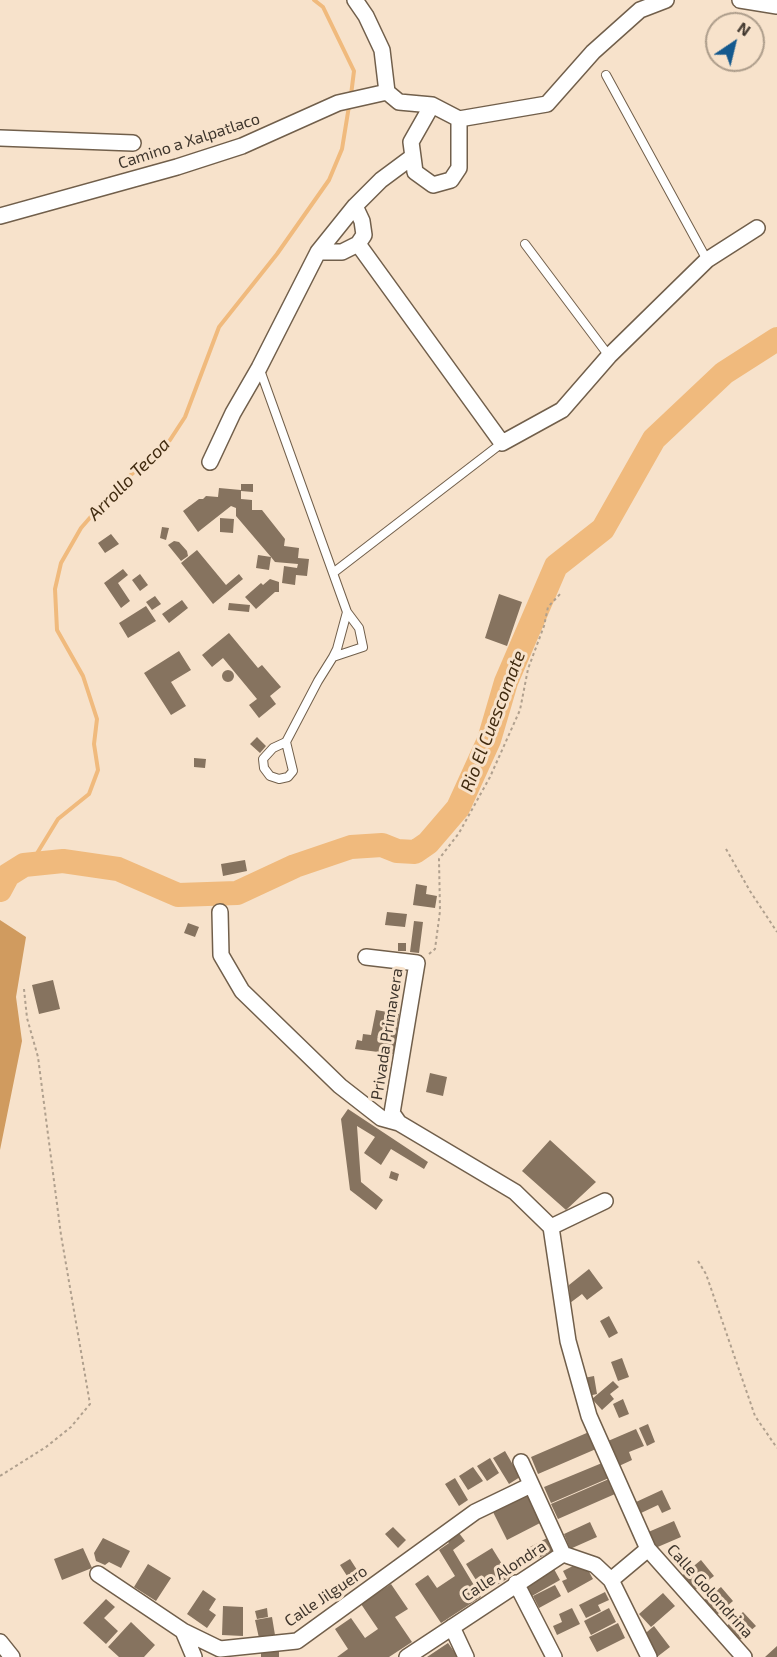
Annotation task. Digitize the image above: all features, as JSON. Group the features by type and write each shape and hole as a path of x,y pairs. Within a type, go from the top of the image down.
{"street":[{"path":"355,0 366,16"},
{"path":"360,0 382,50 387,92 399,102 432,105 459,119 547,104 593,52 640,10 666,0"},
{"path":"740,0 777,6"},
{"name":"Camino a Xalpatlaco","path":"0,216 177,167 242,146 338,103 387,92"},
{"path":"432,105 411,142 415,172 433,184 451,180 459,168 459,119"},
{"path":"0,138 133,143"},
{"path":"210,462 233,413 259,368 318,252 355,206 381,180 412,157"},
{"path":"318,252 342,252 358,244 364,235 362,221 355,206"},
{"path":"358,244 502,443 562,410 609,356 707,260 757,228"},
{"path":"220,912 221,955 242,991 340,1086 381,1118 399,1123 515,1192 551,1227 604,1201"},
{"name":"Privada Primavera","path":"366,957 417,963 392,1113 399,1123"},
{"name":"Calle Golondrina","path":"551,1227 568,1341 589,1416 648,1549 744,1657"},
{"path":"521,1462 562,1554"},
{"name":"Calle Jilguero","path":"98,1574 183,1631 220,1649 297,1641 475,1512 531,1485"},
{"path":"648,1549 611,1580 649,1657"},
{"name":"Calle Alondra","path":"408,1657 562,1554 595,1565 611,1580"},
{"path":"516,1583 554,1657"},
{"path":"452,1627 466,1657"},
{"path":"183,1631 194,1657"},
{"path":"0,1642 12,1657"}],"lane":[{"path":"606,75 707,260"},
{"path":"525,244 609,356"},
{"path":"259,368 347,612 359,628 363,646 333,657"},
{"path":"333,573 502,443"},
{"path":"286,742 293,771 288,777 279,779 270,776 264,768 263,759 273,748 286,742 338,649 347,612"}],"path":[{"path":"417,963 435,949 440,911 438,859 459,833 490,777 520,710 528,669 544,626 548,607 561,592"},
{"path":"726,849 777,933"},
{"path":"0,1476 46,1447 70,1427 90,1404 61,1235 39,1057 27,1018 24,989"},
{"path":"698,1262 706,1274 755,1416 777,1448"}],"shaded area":[{"path":"0,920 26,937 16,997 22,1041 0,1150"}],"building":[{"path":"241,484 253,484 253,492 241,491 241,499 252,500 252,510 262,510 285,539 284,546 299,548 298,558 309,559 307,576 296,575 295,585 282,583 284,566 297,568 298,564 275,562 236,516 236,508 231,506 198,532 183,511 206,496 218,497 219,488 241,490"},
{"path":"220,518 234,519 233,533 220,532"},
{"path":"162,527 169,528 166,540 160,538"},
{"path":"111,534 119,544 105,553 98,543"},
{"path":"174,541 179,542 187,551 188,556 181,561 168,545"},
{"path":"197,550 226,585 239,574 243,579 213,604 181,563"},
{"path":"258,555 271,557 269,570 256,568"},
{"path":"123,569 128,575 118,583 130,601 121,608 104,583"},
{"path":"140,574 148,585 140,591 132,580"},
{"path":"270,579 279,582 279,592 275,592 256,609 245,597 261,583 263,585"},
{"path":"499,594 522,602 507,646 485,638"},
{"path":"155,596 161,604 152,610 146,602"},
{"path":"182,600 188,608 169,623 162,614"},
{"path":"229,603 250,605 249,612 228,610"},
{"path":"146,606 156,621 128,638 119,623"},
{"path":"229,633 258,668 262,665 281,687 270,696 276,704 259,718 249,705 257,699 223,658 212,667 202,655"},
{"path":"179,651 191,670 171,682 186,706 171,715 144,673"},
{"path":"230,670 234,676 230,682 226,682 222,674"},
{"path":"257,737 266,746 260,753 250,744"},
{"path":"194,758 206,759 205,768 194,767"},
{"path":"245,860 247,871 223,876 221,864"},
{"path":"416,884 427,886 426,894 437,896 435,908 413,905"},
{"path":"387,912 407,914 405,927 385,925"},
{"path":"414,921 423,922 419,953 410,952"},
{"path":"188,923 199,927 195,937 184,933"},
{"path":"398,943 406,943 406,951 398,951"},
{"path":"53,980 60,1009 39,1014 32,985"},
{"path":"376,1010 399,1014 394,1054 355,1049 357,1040 362,1041 363,1034 371,1035"},
{"path":"430,1073 447,1077 443,1096 426,1092"},
{"path":"348,1109 428,1162 424,1169 391,1149 381,1165 364,1153 375,1137 357,1126 361,1182 383,1200 376,1210 350,1190 341,1119"},
{"path":"550,1140 596,1182 566,1210 522,1171"},
{"path":"391,1171 399,1174 397,1181 389,1178"},
{"path":"589,1269 603,1288 587,1300 582,1294 570,1303 569,1285"},
{"path":"609,1316 618,1333 609,1338 600,1321"},
{"path":"622,1358 629,1377 618,1381 611,1362"},
{"path":"594,1376 597,1394 588,1396 584,1378"},
{"path":"613,1381 619,1387 610,1394 614,1399 602,1410 592,1399"},
{"path":"623,1399 629,1414 619,1418 613,1404"},
{"path":"648,1424 655,1442 647,1446 639,1428"},
{"path":"636,1429 644,1446 629,1452 632,1460 619,1466 608,1441"},
{"path":"589,1432 596,1449 538,1474 531,1457"},
{"path":"505,1451 520,1477 509,1484 493,1458"},
{"path":"490,1458 499,1473 487,1481 477,1466"},
{"path":"602,1463 609,1478 551,1503 544,1487"},
{"path":"473,1467 483,1481 468,1490 459,1476"},
{"path":"455,1478 468,1500 459,1506 445,1484"},
{"path":"609,1479 615,1494 558,1519 551,1504"},
{"path":"662,1490 671,1509 662,1513 658,1505 641,1513 636,1502"},
{"path":"528,1494 542,1522 507,1540 493,1512"},
{"path":"674,1521 681,1537 653,1549 646,1533"},
{"path":"590,1522 597,1537 570,1549 564,1534"},
{"path":"393,1527 406,1540 398,1548 385,1534"},
{"path":"459,1533 465,1541 453,1550 481,1597 441,1623 415,1584 428,1575 437,1588 455,1576 439,1550"},
{"path":"549,1537 556,1549 537,1559 530,1547"},
{"path":"103,1538 130,1551 121,1568 109,1562 105,1565 96,1561 94,1553"},
{"path":"83,1548 92,1568 62,1580 54,1559"},
{"path":"492,1548 510,1577 484,1593 466,1564"},
{"path":"350,1559 359,1573 349,1579 340,1565"},
{"path":"701,1560 714,1576 690,1594 678,1579"},
{"path":"148,1564 171,1578 156,1601 134,1587"},
{"path":"573,1566 588,1570 593,1579 568,1593 562,1581 567,1579 563,1571"},
{"path":"554,1569 560,1580 532,1596 526,1585"},
{"path":"391,1584 408,1609 395,1617 412,1642 389,1657 337,1657 348,1649 335,1629 351,1618 365,1638 378,1629 361,1604"},
{"path":"555,1585 561,1596 539,1608 533,1596"},
{"path":"721,1587 733,1601 712,1619 699,1604"},
{"path":"203,1590 216,1599 209,1610 216,1615 207,1628 187,1614"},
{"path":"605,1592 609,1600 598,1605 601,1611 586,1618 579,1605"},
{"path":"663,1593 675,1606 651,1627 639,1614"},
{"path":"106,1599 115,1607 104,1618 118,1631 106,1644 83,1623"},
{"path":"223,1606 243,1607 243,1636 222,1635"},
{"path":"267,1608 268,1617 257,1619 255,1611"},
{"path":"572,1608 580,1624 557,1635 553,1626 562,1622 559,1614"},
{"path":"609,1608 616,1622 591,1635 584,1621"},
{"path":"743,1612 756,1626 735,1644 722,1630"},
{"path":"272,1617 275,1635 259,1638 255,1620"},
{"path":"131,1622 155,1645 144,1657 119,1657 108,1647"},
{"path":"618,1623 625,1638 597,1652 589,1637"},
{"path":"654,1626 670,1647 657,1657 641,1637"},
{"path":"448,1643 458,1657 427,1657"},
{"path":"777,1646 777,1657 765,1657"},
{"path":"261,1650 279,1650 279,1657 261,1657"}],"waterway":[{"name":"Arrollo Tecoa","path":"314,0 323,7 354,71 351,95"},
{"name":"Arrollo Tecoa","path":"24,865 36,855 58,819 89,794 98,770 94,744 97,719 83,676 57,630 55,589 61,563 81,528 115,489 170,440 185,417 219,327 277,254 329,180 342,149 349,106"},
{"name":"Rio El Cuescomate","path":"0,890 8,875 24,865 63,861 118,869 178,895 237,893 295,866 351,847 382,845 397,851 415,852 428,843 458,808 489,740 506,682 556,566 603,529 654,439 724,373 777,339"}]}
